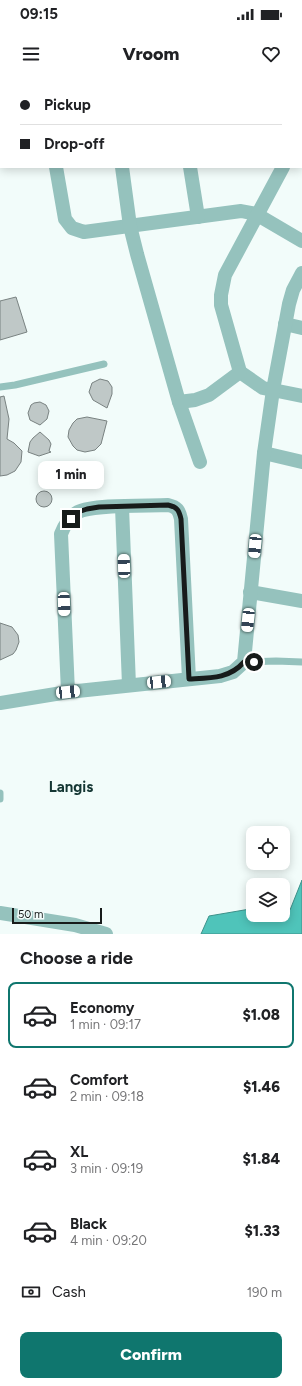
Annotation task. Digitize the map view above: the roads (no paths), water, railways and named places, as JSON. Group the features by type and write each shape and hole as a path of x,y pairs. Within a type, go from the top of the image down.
{"street":[{"path":"56,168 65,219 72,228 84,232 241,211 256,214 302,241"},
{"path":"122,168 130,226 137,254 180,402 200,462"},
{"path":"190,168 198,217"},
{"path":"281,168 225,275 221,295 221,305 240,372 264,388 302,396"},
{"path":"0,703 68,692 228,674 244,662 264,453 273,390 293,290 302,273"},
{"path":"285,324 302,328"},
{"path":"180,402 195,400 209,395 240,372"},
{"path":"264,453 302,462"},
{"path":"68,692 61,534 64,528 78,512 99,507 168,505 174,506 178,509 180,514 189,679"},
{"path":"122,507 129,686"},
{"path":"250,592 302,601"},
{"path":"0,913 75,925 106,934"}],"lane":[{"path":"0,387 15,385 104,364"},
{"path":"244,662 302,662"},
{"path":"0,793 0,799"}],"water":[{"path":"302,880 302,934 201,934 209,916 246,910 246,922 290,922 290,910"}],"district":[{"name":"Langis","path":"71,787"}]}
